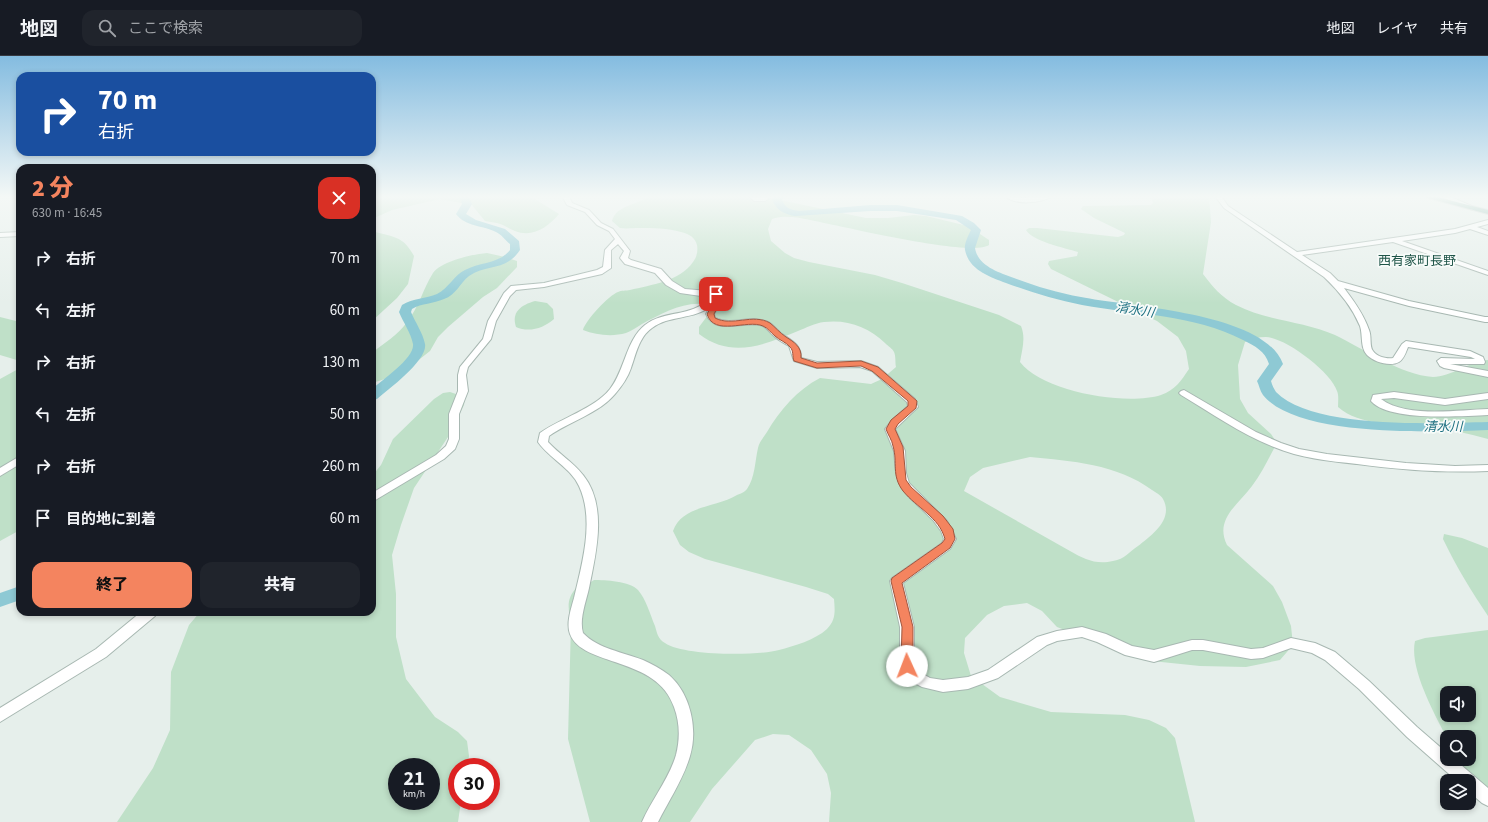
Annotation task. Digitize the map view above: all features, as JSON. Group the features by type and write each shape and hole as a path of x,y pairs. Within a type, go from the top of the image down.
{"street":[{"path":"613,232 627,251 624,258 628,262 658,271 669,283 683,291 710,295 713,299 704,308 655,322 647,328 638,338 623,376 612,392 600,403 556,426 544,435 543,442 553,454 575,472 584,483 589,494 593,525 575,622 575,631 580,639 592,647 645,666 667,680 676,692 682,704 687,724 684,748 674,777 650,822"},
{"path":"1261,232 1335,283 1354,308 1365,331 1367,347 1377,358 1394,361 1397,359 1406,344 1414,344 1474,356 1481,362 1442,361 1443,364 1447,366 1488,374"},
{"path":"1295,254 1394,241 1445,232"},
{"path":"0,235 16,234"},
{"path":"376,496 440,457 451,447 454,439 454,414 463,391 462,375 464,367 487,339 492,321 507,295 514,288 544,285 599,272 607,268 608,250 619,239"},
{"path":"1394,241 1488,273"},
{"path":"1335,283 1373,296 1484,320 1488,319"},
{"path":"700,294 716,294 720,297 710,314 712,319 727,324 753,322 766,324 777,335 794,345 798,353 797,359 817,365 861,364 875,369 912,401 913,406 895,422 890,429 898,447 901,480 908,489 940,519 948,529 950,539 946,546 896,581 908,627 907,666 914,676 927,683 943,686 968,683 993,674 1042,641 1057,636 1082,632 1101,638 1130,651 1154,656 1192,646 1203,645 1251,654 1263,653 1291,643 1315,648 1330,656 1364,685 1412,732 1461,774"},
{"path":"1184,393 1256,435 1292,450 1328,458 1402,467 1438,470 1488,468"},
{"path":"1488,396 1445,402 1394,395 1382,395 1376,397 1376,401 1399,412 1488,412"},
{"path":"0,473 16,462"},
{"path":"0,716 101,653 145,616"},
{"path":"1476,787 1488,798"}],"green space":[{"path":"376,232 401,240 406,244 414,256 408,284 397,298 376,317"},
{"path":"518,232 535,232 528,233"},
{"path":"679,232 769,232 771,241 785,253 794,258 875,275 999,315 1021,326 1023,348 1020,362 1031,372 1065,389 1086,394 1127,399 1146,398 1161,395 1170,391 1180,381 1189,369 1186,351 1178,337 1157,321 1051,269 1048,264 1049,261 1077,256 1078,252 1042,241 1027,232 1071,232 1118,237 1124,235 1125,233 1122,232 1210,232 1203,274 1222,295 1236,305 1273,318 1323,330 1396,367 1421,375 1433,377 1440,376 1481,361 1488,360 1488,439 1450,430 1380,423 1357,418 1338,407 1338,393 1333,383 1307,357 1285,343 1275,339 1263,337 1250,340 1245,342 1238,365 1240,399 1248,413 1271,434 1277,443 1256,481 1230,512 1224,527 1224,536 1227,545 1273,586 1282,602 1291,626 1293,645 1280,660 1246,667 1200,666 1142,660 1057,627 1042,611 1027,603 1004,606 987,615 965,638 964,653 971,676 1000,697 1051,712 1125,715 1149,720 1166,728 1175,738 1195,822 829,822 831,793 827,774 811,750 789,735 773,734 755,740 712,789 690,822 590,822 568,739 571,623 569,599 573,591 577,587 583,587 594,580 623,583 634,587 638,590 646,602 661,640 674,647 704,653 738,654 769,652 798,644 822,633 830,626 834,615 834,599 828,594 705,559 689,552 680,545 673,531 677,523 684,516 700,508 729,499 746,490 750,485 753,475 760,442 783,408 804,388 820,378 871,384 882,379 896,367 895,355 892,349 879,337 857,325 849,323 833,321 817,323 773,341 748,347 736,348 711,342 699,334 699,327 714,307 705,304 687,305 668,311 628,332 621,334 604,335 583,330 603,303 614,294 621,291 656,284 681,274 693,262 697,254 696,242 687,234","holes":["1030,457 1077,462 1124,474 1138,481 1163,499 1166,506 1166,513 1160,526 1155,532 1124,557 1107,562 1096,562 1085,559 964,491 970,477 983,468"]},
{"path":"866,232 977,232 989,240 989,245 978,248 960,247 938,245"},
{"path":"487,253 505,257 517,261 517,267 497,288 483,297 448,327 438,337 430,351 406,370 376,382 376,350 395,335 407,322 415,310 433,273 443,265 474,255"},
{"path":"535,301 547,303 553,309 554,319 546,325 536,329 526,330 516,327 515,317 518,310"},
{"path":"0,317 16,321 16,360 0,355"},
{"path":"16,370 16,532 0,541 0,379"},
{"path":"450,392 465,397 464,405 448,437 414,488 392,555 396,594 396,637 406,679 435,717 458,732 467,741 469,758 448,758 448,810 460,810 458,822 117,822 153,768 170,730 171,672 189,625 197,616 376,616 376,471 381,465 393,439 434,399 443,393"},
{"path":"1444,534 1462,538 1488,548 1488,616 1453,559 1443,539"},
{"path":"1488,630 1488,806 1476,789 1476,774 1466,774 1462,766 1476,766 1476,730 1443,730 1419,677 1414,652 1415,641 1425,638"}],"waterway":[{"path":"376,393 403,370 419,351 419,343 405,312 406,307 417,302 440,297 451,290 465,274 475,269 506,260 515,250 515,243 502,232"},
{"name":"清水川","path":"975,232 970,248 972,256 985,270 997,275 1054,295 1072,299 1103,305 1170,314 1214,323 1254,341 1270,352 1276,364 1264,381 1269,393 1284,405 1303,413 1323,419 1377,426 1430,428 1488,426"},
{"path":"0,600 16,594"}],"district":[{"name":"西有家町長野","path":"1417,260"}],"route":[{"path":"716,294 720,297 710,314 712,319 727,324 753,322 766,324 777,335 794,345 798,353 797,359 817,365 835,366 861,364 875,369 912,401 913,406 895,422 890,429 898,447 901,462 901,480 908,489 940,519 948,529 950,539 946,546 896,581 908,627 906,654 907,666"}]}
